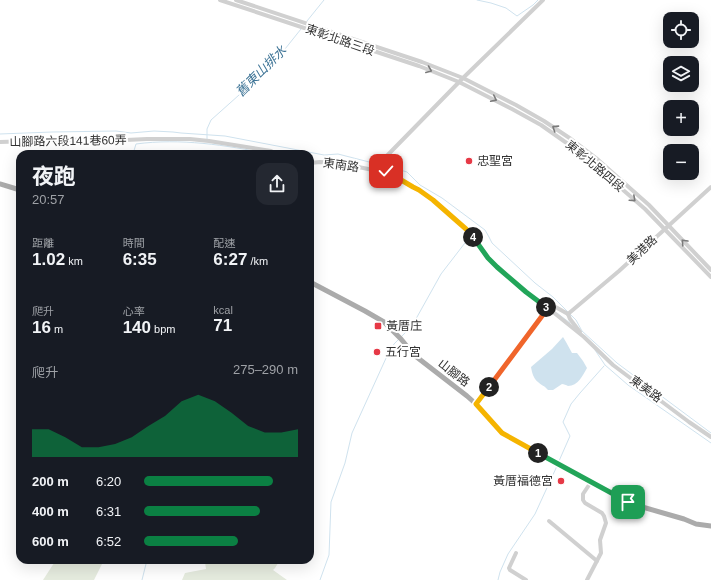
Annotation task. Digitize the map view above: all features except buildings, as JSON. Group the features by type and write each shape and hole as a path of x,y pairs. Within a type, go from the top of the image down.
{"main road":[{"path":"0,184 16,189"},
{"name":"山腳路","path":"314,284 384,322 400,337 414,355 467,396 502,433 632,504 696,524 711,526"}],"street":[{"name":"東彰北路三段","path":"220,0 412,64 459,82"},
{"name":"東彰北路三段","path":"236,0 422,62 463,78"},
{"path":"373,170 459,82 543,0"},
{"name":"東彰北路四段","path":"463,78 544,121 596,158 648,205 711,270"},
{"name":"東彰北路四段","path":"459,82 512,108 541,125 578,151 645,209 711,277"},
{"name":"山腳路六段141巷60弄","path":"0,142 101,139 190,139 265,150"},
{"name":"東南路","path":"314,162 340,163 373,170 386,171 419,190 433,200 466,229 488,258 497,267 526,292 584,337"},
{"name":"美港路","path":"570,313 619,271 711,187"},
{"path":"476,404 548,308 552,305 570,313 570,319 584,337"},
{"name":"東美路","path":"584,337 613,365 711,437"},
{"path":"586,580 601,553 600,540 606,523 602,513 585,503 583,500 583,494 591,482"},
{"path":"549,521 597,561"},
{"path":"516,553 509,568 518,578 526,580"}],"shaded area":[{"path":"53,564 102,564 94,580 43,580"},
{"path":"205,564 278,564 273,570 287,580 182,580 185,573 206,569"}],"water":[{"path":"563,337 572,353 577,353 587,368 580,380 572,386 562,384 553,390 548,390 535,379 531,367 552,349"}],"waterway":[{"name":"舊東山排水","path":"307,21 324,0"},
{"name":"舊東山排水","path":"477,0 506,8 517,16 538,0"},
{"name":"舊東山排水","path":"207,140 207,129 211,120 248,87 285,49 301,29"},
{"path":"0,134 116,131 131,133 154,131 173,132 225,136 298,150"},
{"path":"134,150 136,144 153,142 203,143 247,150"},
{"path":"314,153 324,155 338,154 377,164"},
{"path":"380,164 407,172 420,185 442,198 485,230 492,243 568,312"},
{"path":"401,337 412,326 441,274 471,237"},
{"path":"476,239 497,264"},
{"path":"557,313 570,323"},
{"path":"570,314 576,320 582,331 617,363 711,433"},
{"path":"320,580 329,555 331,502 345,463 352,433 387,356 394,344 399,339"},
{"path":"595,350 605,365 628,385 711,443"},
{"path":"559,461 570,436 563,422 571,404 604,366"},
{"path":"498,580 508,554 535,514 557,466"},
{"path":"142,580 146,564"}],"place":[{"name":"忠聖宮","path":"469,161"},
{"name":"黃厝庄","path":"378,326"},
{"name":"五行宮","path":"377,352"},
{"name":"黃厝福德宮","path":"561,481"}],"route":[{"path":"386,171 433,200 466,229 488,258 497,267 526,292 548,308 476,404 502,433 628,502"}]}
